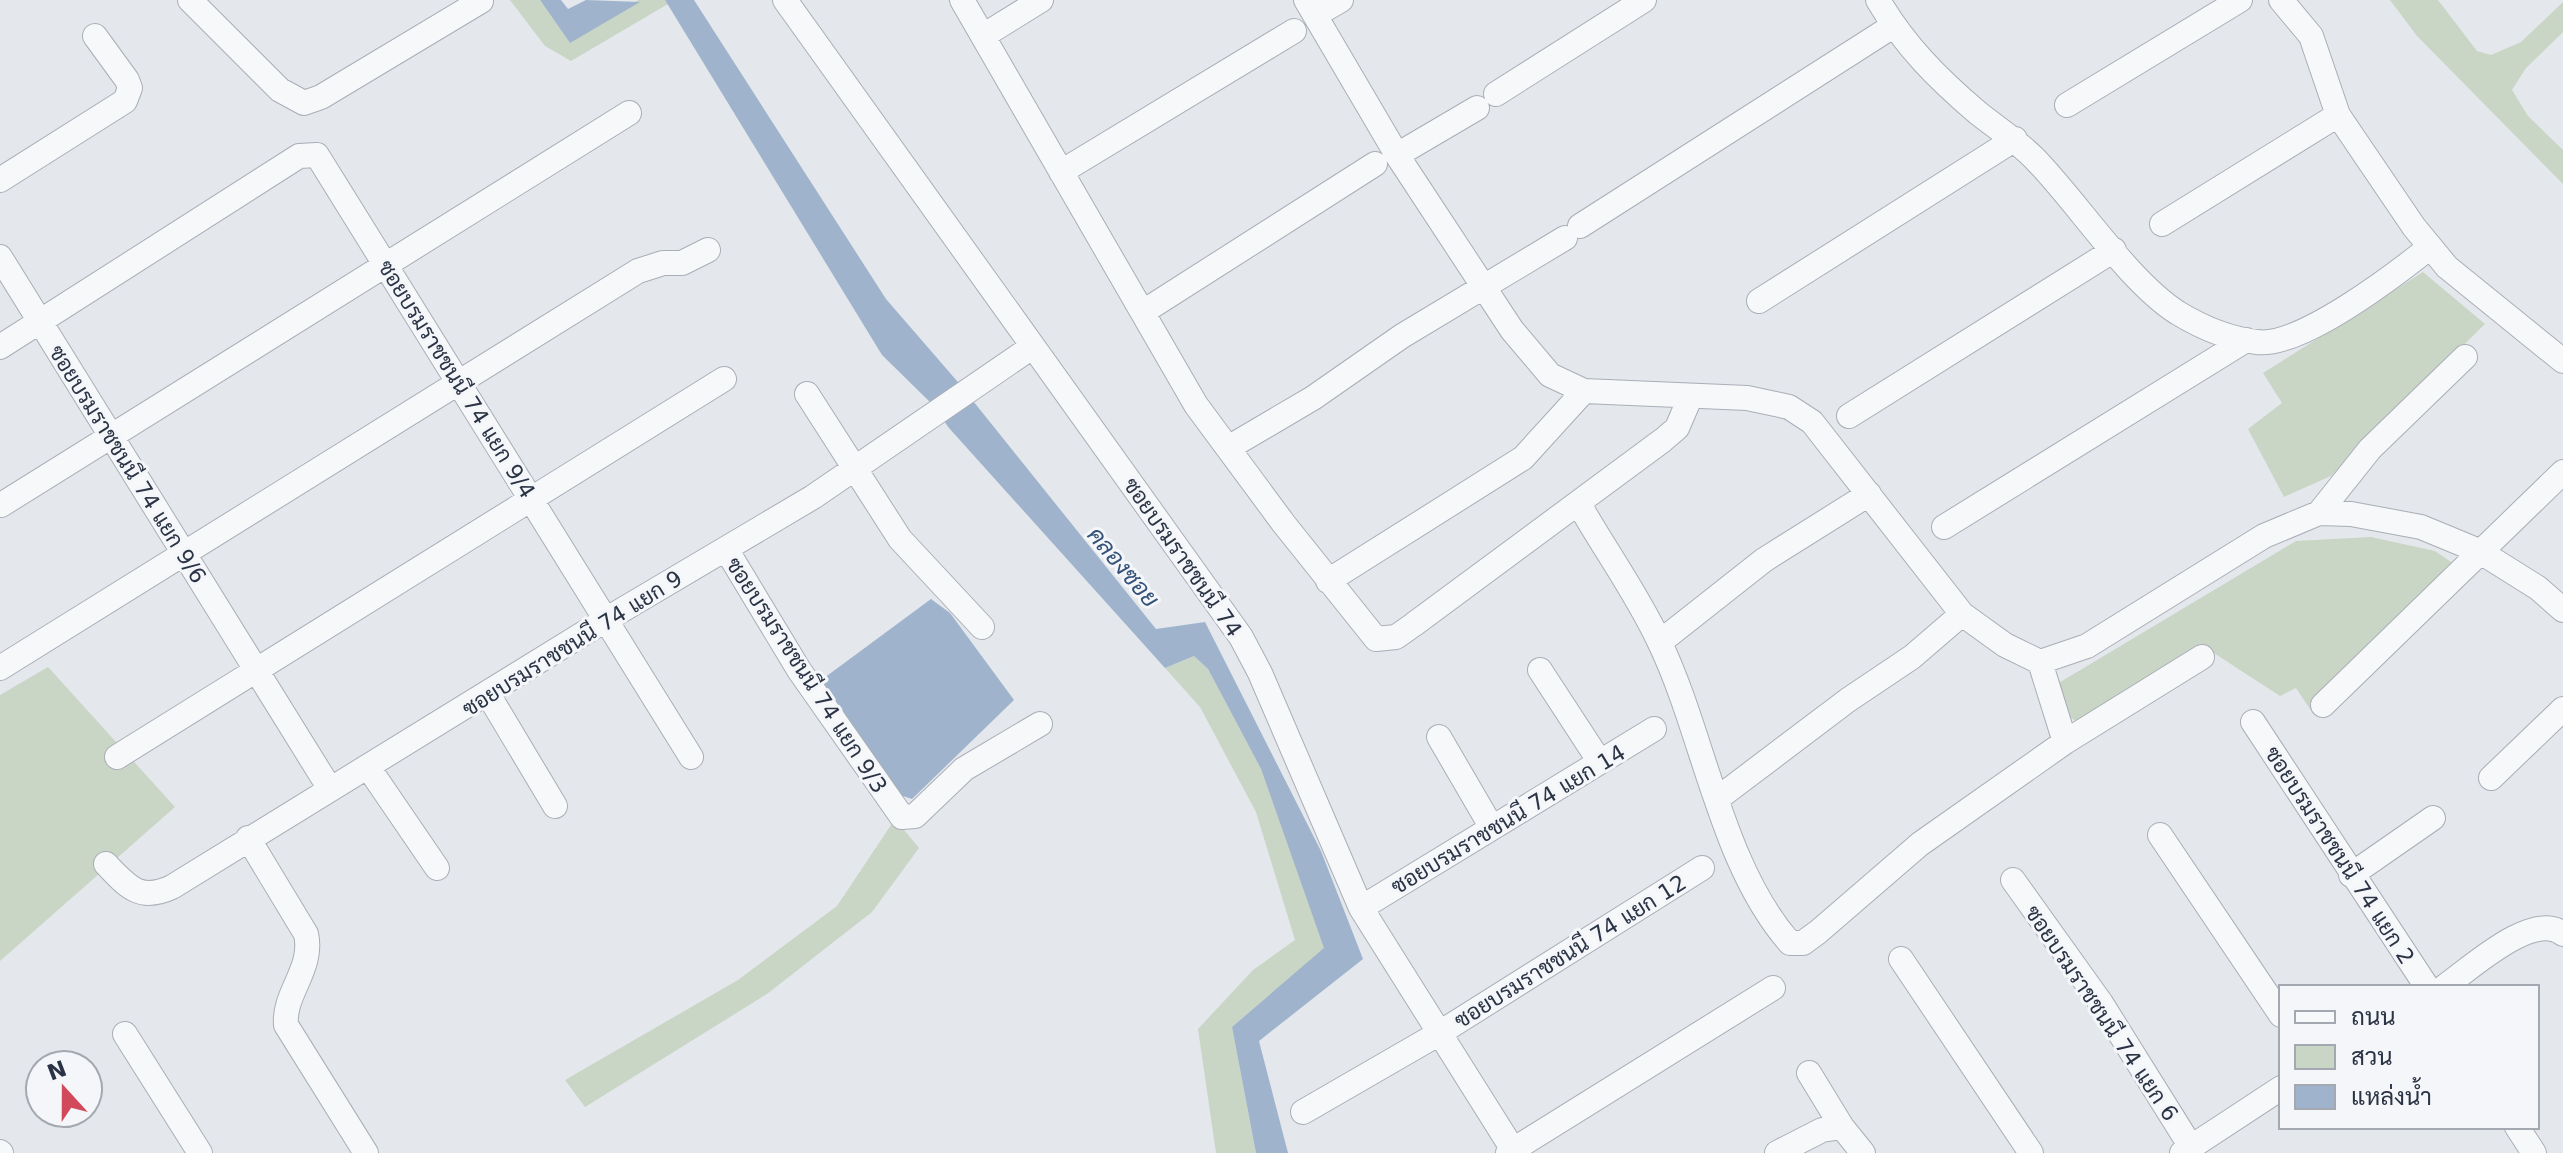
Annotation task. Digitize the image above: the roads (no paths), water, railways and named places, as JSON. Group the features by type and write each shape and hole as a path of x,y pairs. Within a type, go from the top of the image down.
{"street":[{"name":"ซอยบรมราชชนนี 74","path":"785,0 1241,637 1260,673 1361,908 1512,1152"},
{"path":"962,0 1189,394 1328,581 1376,639 1396,637 1579,504 1677,428 1690,398"},
{"path":"983,36 1041,0"},
{"path":"1341,0 1311,8 1386,159 1486,287 1512,330 1550,375 1584,391 1690,398 1747,398 1789,407 1812,422 1962,614 2005,645 2040,662 2087,646 2264,536 2319,513 2351,514 2421,527 2479,551 2538,588 2563,610"},
{"path":"1143,312 1644,0"},
{"path":"1878,0 1893,26 1934,74 2015,139 2142,283 2177,312 2219,333 2260,343 2294,334 2391,277 2430,247"},
{"path":"2067,105 2240,0"},
{"path":"2281,0 2311,36 2338,115 2430,247 2447,267 2563,361"},
{"path":"201,3 280,90 304,103 321,97 481,1"},
{"path":"1228,448 1893,26"},
{"path":"1061,172 1294,31"},
{"path":"0,180 125,101 130,88 127,80 95,36"},
{"path":"1,505 387,267 629,113"},
{"path":"2162,224 2338,115"},
{"path":"1759,301 2015,139"},
{"name":"ซอยบรมราชชนนี 74 แยก 9/4","path":"39,321 299,156 317,155 691,757"},
{"path":"0,668 185,556 638,271 663,263 682,263 708,250"},
{"path":"1849,416 2114,250"},
{"name":"ซอยบรมราชชนนี 74 แยก 9/6","path":"0,257 330,789"},
{"path":"0,347 39,321"},
{"path":"1944,527 2246,340"},
{"name":"ซอยบรมราชชนนี 74 แยก 9","path":"106,864 132,891 142,895 158,893 813,497 931,413 1032,347"},
{"path":"2319,513 2370,449 2465,357"},
{"path":"117,757 724,379"},
{"path":"1328,581 1523,458 1584,391"},
{"path":"807,394 900,539 982,627"},
{"path":"2323,705 2563,472"},
{"path":"1660,642 1764,560 1869,494"},
{"path":"1579,504 1660,642 1742,863 1775,926 1790,943 1803,943 1920,844 2065,742 2202,657"},
{"name":"ซอยบรมราชชนนี 74 แยก 9/3","path":"726,549 799,670 902,817 915,816 964,769 1040,724"},
{"path":"1717,799 1848,700 1912,657 1962,614"},
{"path":"2040,662 2065,742"},
{"path":"1540,670 1600,762"},
{"path":"488,694 555,806"},
{"path":"2491,778 2563,709"},
{"name":"ซอยบรมราชชนนี 74 แยก 2","path":"2253,722 2426,985"},
{"name":"ซอยบรมราชชนนี 74 แยก 14","path":"1361,908 1654,729"},
{"path":"1439,737 1492,828"},
{"path":"368,767 437,868"},
{"path":"2351,875 2433,818"},
{"path":"2160,835 2279,1012"},
{"path":"248,838 306,934 309,949 306,966 285,1012 286,1025 366,1153"},
{"name":"ซอยบรมราชชนนี 74 แยก 12","path":"1303,1112 1438,1034 1702,868"},
{"name":"ซอยบรมราชชนนี 74 แยก 6","path":"2013,880 2101,1003 2186,1150"},
{"path":"2447,985 2519,934 2537,927 2555,927 2563,934"},
{"path":"1901,959 2031,1153"},
{"path":"1512,1152 1773,988"},
{"path":"125,1034 200,1153"},
{"path":"1809,1073 1842,1127 1863,1153"},
{"path":"2186,1150 2279,1089"},
{"path":"1777,1153 1822,1130 1842,1127"},
{"path":"2518,1129 2534,1153"}],"water":[{"path":"540,0 561,0 568,9 586,0 640,2 570,43"},
{"path":"665,0 694,0 886,299 957,381 1156,629 1205,622 1321,851 1363,959 1259,1041 1288,1153 1256,1153 1232,1027 1324,948 1261,769 1208,669 1194,656 1165,668 949,428 933,405 882,355"},
{"path":"931,599 950,613 1014,700 912,799 897,794 820,681"}],"water label":[{"name":"คลองซอย","path":"1123,567"}]}
